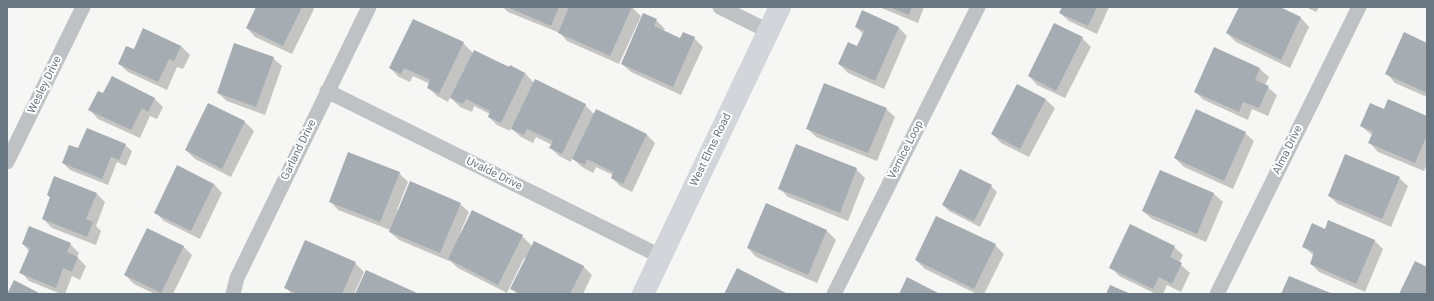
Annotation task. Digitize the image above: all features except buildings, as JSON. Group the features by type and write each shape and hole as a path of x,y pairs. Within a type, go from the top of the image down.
{"main road":[{"name":"West Elms Road","path":"643,294 780,7"}],"street":[{"name":"Wesley Drive","path":"7,162 83,7"},
{"name":"Garland Drive","path":"233,294 237,278 369,7"},
{"path":"720,7 768,31"},
{"name":"Vernice Loop","path":"834,294 978,7"},
{"name":"Alma Drive","path":"1217,294 1359,7"},
{"name":"Uvalde Drive","path":"327,91 660,256"}]}
